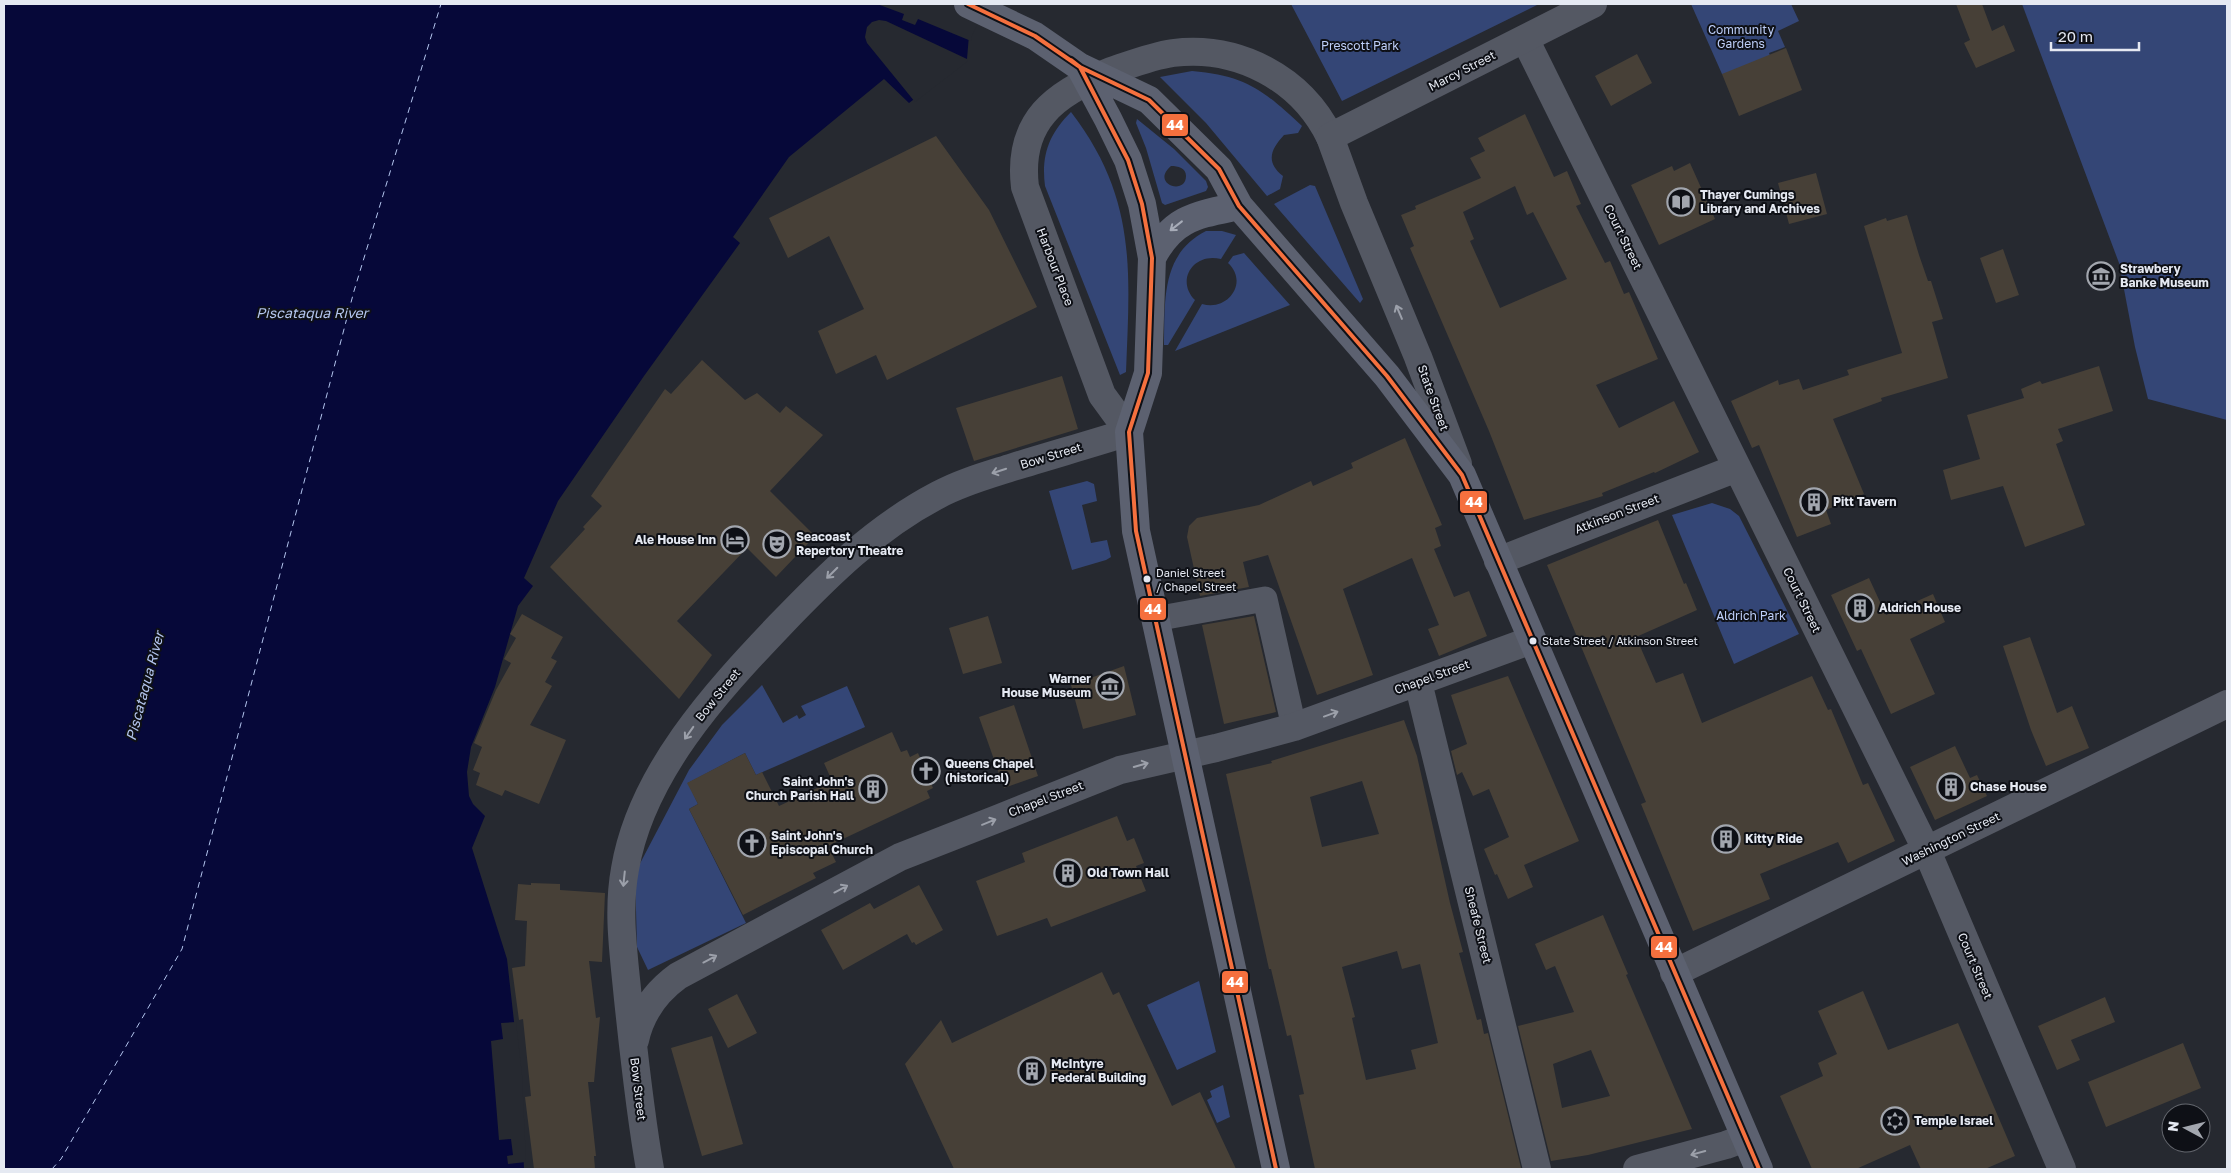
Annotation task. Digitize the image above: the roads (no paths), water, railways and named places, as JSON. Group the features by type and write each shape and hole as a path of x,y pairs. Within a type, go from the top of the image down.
{"main road":[{"path":"968,4 1035,36 1080,67 1149,100 1219,169 1239,206 1387,376 1462,475"},
{"path":"1080,67 1128,160 1136,182 1147,227 1152,258 1148,373 1129,432 1136,531 1276,1169"},
{"path":"1152,258 1160,243 1171,230 1184,220 1199,214 1239,206"},
{"name":"State Street","path":"1462,475 1759,1169"}],"street":[{"name":"Marcy Street","path":"1330,137 1593,4"},
{"name":"Court Street","path":"1525,39 1927,851 2062,1169"},
{"name":"State Street","path":"1056,100 1088,80 1138,61 1172,53 1217,53 1260,66 1281,79 1298,94 1316,115 1330,137 1354,203 1418,357 1462,475"},
{"name":"Harbour Place","path":"1056,100 1037,120 1025,148 1023,172 1025,187 1102,395 1129,432"},
{"name":"Bow Street","path":"650,1169 634,1064 622,926 623,888 630,844 639,818 664,770 715,697 749,657 857,548 915,507 968,482 1129,432"},
{"name":"Atkinson Street","path":"1498,561 1737,468"},
{"path":"1155,619 1265,599 1294,727"},
{"name":"Chapel Street","path":"634,1064 636,1038 644,1014 658,993 678,976 900,857 1120,770 1294,727 1532,640"},
{"name":"Sheafe Street","path":"1418,682 1537,1169"},
{"name":"Washington Street","path":"1674,974 2227,704"},
{"path":"1637,1169 1745,1138"}],"water":[{"name":"Piscataqua River","path":"4,4 984,4 969,35 967,59 909,103 884,79 789,157 733,237 740,243 644,376 558,501 524,578 533,586 518,606 495,687 471,747 467,772 469,796 473,804 485,816 472,848 507,959 520,1075 524,1169 4,1169"}],"place":[{"name":"Thayer Cumings Library and Archives","path":"1681,202"},
{"name":"Strawbery Banke Museum","path":"2101,276"},
{"name":"Pitt Tavern","path":"1814,502"},
{"name":"Ale House Inn","path":"735,540"},
{"name":"Seacoast Repertory Theatre","path":"777,544"},
{"name":"Daniel Street / Chapel Street","path":"1147,579"},
{"name":"Aldrich House","path":"1860,608"},
{"name":"State Street / Atkinson Street","path":"1533,641"},
{"name":"Warner House Museum","path":"1110,686"},
{"name":"Queens Chapel (historical)","path":"926,771"},
{"name":"Chase House","path":"1951,787"},
{"name":"Saint John's Church Parish Hall","path":"873,789"},
{"name":"Kitty Ride","path":"1726,839"},
{"name":"Saint John's Episcopal Church","path":"752,843"},
{"name":"Old Town Hall","path":"1068,873"},
{"name":"McIntyre Federal Building","path":"1032,1071"},
{"name":"Temple Israel","path":"1895,1121"}],"park label":[{"name":"Community Gardens","path":"1741,37"},
{"name":"Prescott Park","path":"1360,46"},
{"name":"Aldrich Park","path":"1751,616"}]}
